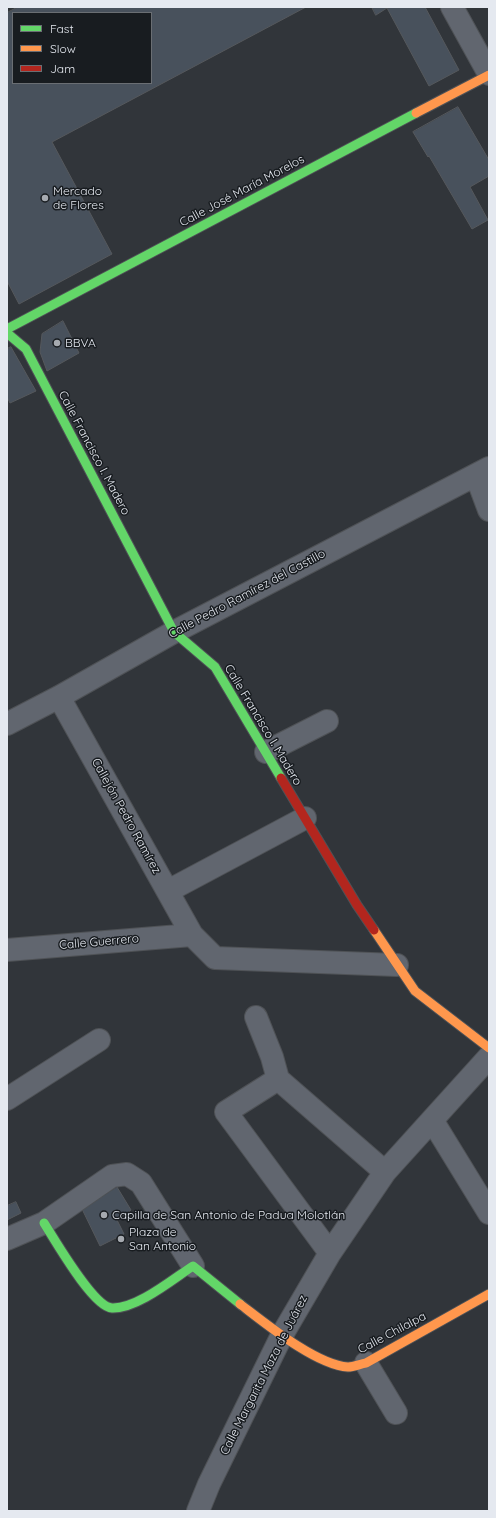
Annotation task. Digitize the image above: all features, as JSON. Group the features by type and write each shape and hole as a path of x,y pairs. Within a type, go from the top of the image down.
{"street":[{"path":"452,7 489,74"},
{"name":"Calle José María Morelos","path":"7,328 489,74"},
{"name":"Calle Francisco I. Madero","path":"7,333 26,349 174,632 214,667 357,905 397,965 415,991 489,1048"},
{"path":"482,471 489,510"},
{"name":"Calle Pedro Ramírez del Castillo","path":"7,724 59,697 174,632 482,471"},
{"name":"Callejón Pedro Ramírez","path":"59,697 192,934 215,958 397,965"},
{"path":"266,752 327,721"},
{"path":"168,891 305,818"},
{"name":"Calle Guerrero","path":"7,950 192,934"},
{"path":"256,1017 272,1058 278,1079 385,1172"},
{"path":"7,1099 99,1040"},
{"name":"Calle Margarita Maza de Juárez","path":"198,1511 209,1484 282,1335 330,1253 385,1172 489,1057"},
{"path":"278,1079 226,1112 330,1253"},
{"path":"432,1120 489,1213"},
{"path":"7,1239 44,1223 112,1176 127,1174 141,1183 193,1266 130,1306 111,1308 100,1303 91,1294 44,1223"},
{"name":"Calle Chilalpa","path":"193,1266 282,1335 328,1362 347,1367 366,1363 489,1294"},
{"path":"366,1363 396,1413"}],"building":[{"name":"Mercado de Flores","path":"18,7 306,7 52,142 112,254 19,304 7,281 7,13"},
{"path":"372,7 425,7 459,70 429,86 387,8 376,15"},
{"path":"458,107 489,160 489,176 470,187 488,220 472,229 413,132"},
{"name":"BBVA","path":"63,321 79,353 47,371 40,352 42,334"},
{"path":"11,347 36,391 10,403 7,397 7,349"},
{"name":"Capilla de San Antonio de Padua Molotlán","path":"117,1187 131,1210 117,1220 124,1234 100,1246 82,1209"},
{"path":"16,1202 21,1213 7,1220 7,1206"}],"traffic: fast":[{"path":"7,329 416,113"},
{"path":"7,333 26,349 174,632 215,667 281,778"},
{"path":"44,1223 75,1272 95,1297 104,1305 112,1308 132,1304 143,1299 193,1266 240,1304"}],"traffic: slow":[{"path":"416,113 489,75"},
{"path":"374,930 415,991 489,1048"},
{"path":"240,1304 291,1342 306,1351 335,1364 352,1367 366,1363 489,1294"}],"traffic: jam":[{"path":"281,778 357,905 374,930"}],"place":[{"name":"Mercado de Flores","path":"45,198"},
{"name":"BBVA","path":"57,343"},
{"name":"Capilla de San Antonio de Padua Molotlán","path":"104,1215"},
{"name":"Plaza de San Antonio","path":"121,1239"}]}
